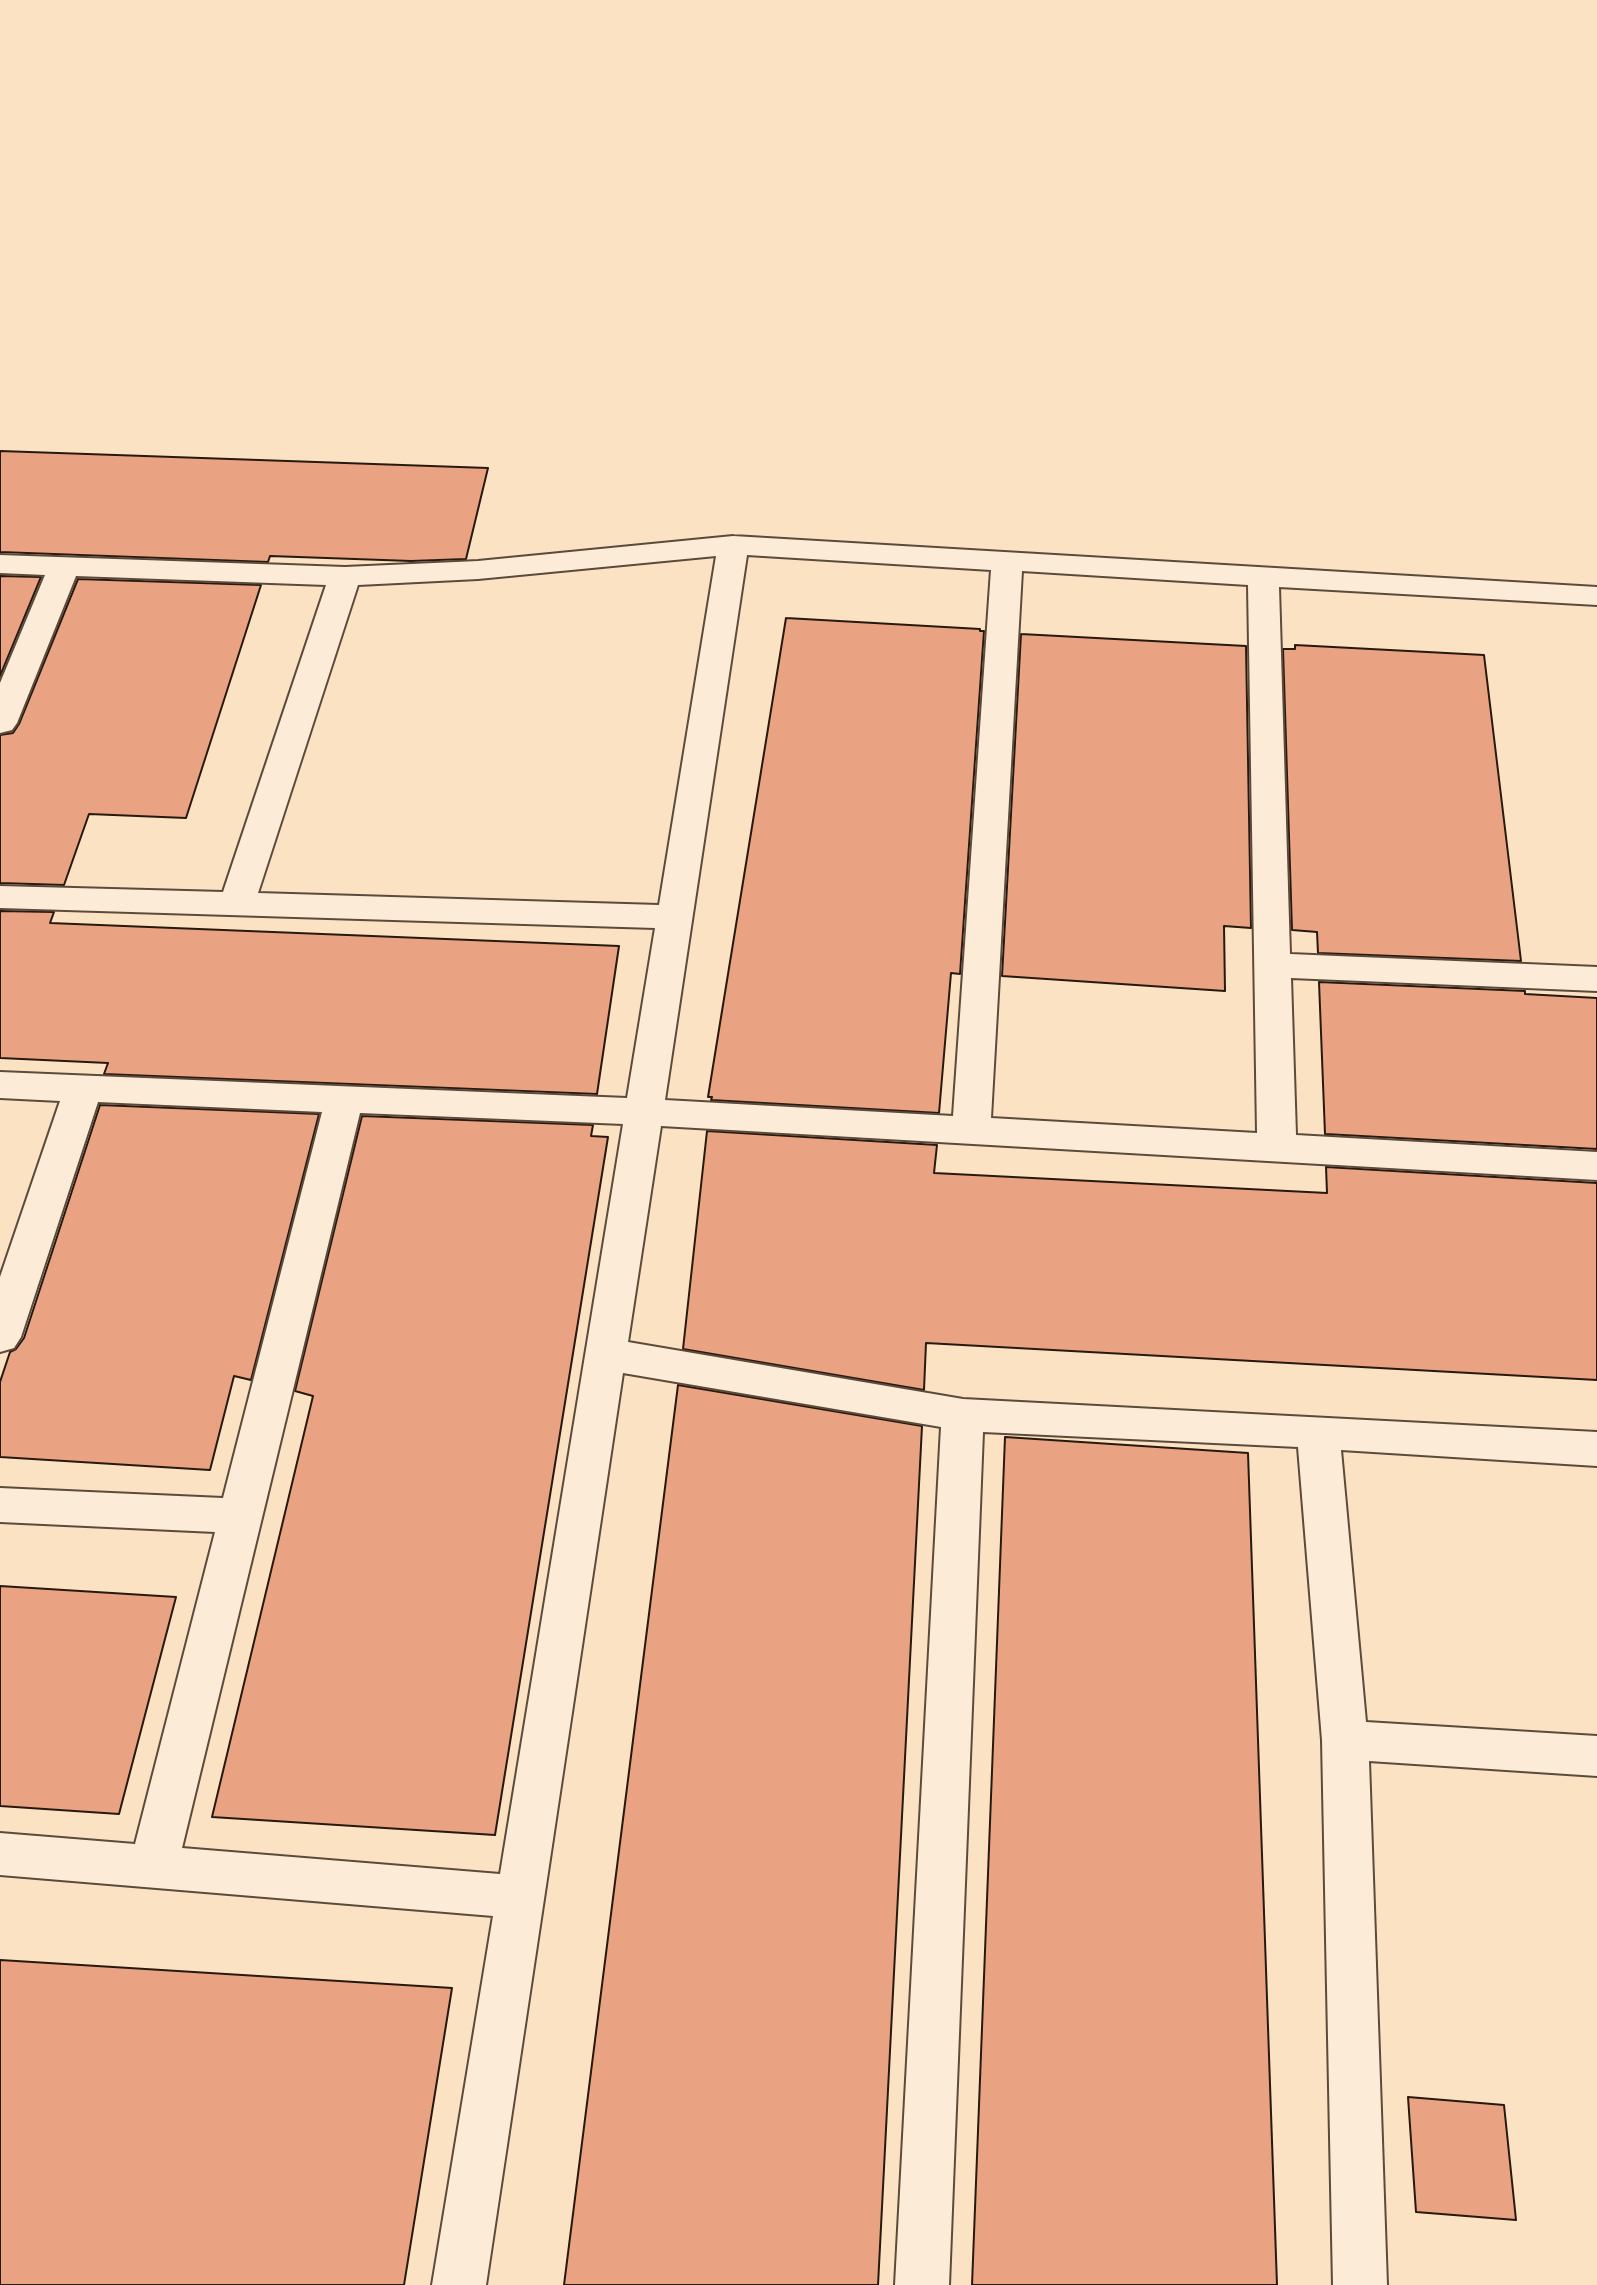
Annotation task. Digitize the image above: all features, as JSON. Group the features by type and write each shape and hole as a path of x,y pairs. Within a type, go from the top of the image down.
{"street":[{"path":"459,2285 733,545"},
{"path":"0,564 345,576 478,570 733,545 1597,596"},
{"path":"971,1131 1007,562"},
{"path":"0,723 64,567"},
{"path":"237,904 345,576"},
{"path":"1263,577 1278,1148"},
{"path":"0,897 675,917"},
{"path":"1272,965 1597,979"},
{"path":"0,1085 644,1112 1597,1166"},
{"path":"0,1337 83,1089"},
{"path":"153,1867 344,1100"},
{"path":"606,1354 963,1415 1597,1449"},
{"path":"922,2285 963,1415"},
{"path":"1318,1432 1345,1740 1360,2285"},
{"path":"0,1505 240,1516"},
{"path":"1345,1740 1597,1756"},
{"path":"0,1854 521,1896"}],"building":[{"path":"0,451 488,468 466,559 411,561 270,556 268,562 0,552"},
{"path":"0,576 41,577 0,676"},
{"path":"78,579 261,585 186,818 89,814 64,885 0,883 0,735 13,733 19,724"},
{"path":"786,618 984,631 960,974 951,973 939,1113 711,1100 712,1097 708,1097"},
{"path":"1021,634 1246,646 1251,928 1224,926 1225,991 1002,976"},
{"path":"1295,645 1484,655 1521,961 1318,953 1317,932 1292,930 1283,649 1295,649"},
{"path":"0,911 54,912 50,923 619,946 597,1094 104,1074 108,1063 0,1058"},
{"path":"1319,982 1525,991 1525,994 1597,998 1597,1149 1325,1134"},
{"path":"100,1105 319,1114 251,1380 234,1376 210,1470 0,1457 0,1382 10,1352 16,1349 24,1338"},
{"path":"362,1116 593,1125 591,1136 608,1137 495,1835 212,1817 313,1396 295,1391"},
{"path":"707,1131 937,1145 934,1173 1327,1193 1326,1167 1597,1183 1597,1380 926,1343 924,1390 683,1349"},
{"path":"678,1385 922,1426 878,2285 564,2285"},
{"path":"1005,1437 1248,1453 1277,2285 972,2285"},
{"path":"0,1586 176,1597 119,1814 0,1806"},
{"path":"0,1960 452,1988 404,2285 0,2285"},
{"path":"1408,2097 1504,2105 1516,2220 1416,2212"}]}
